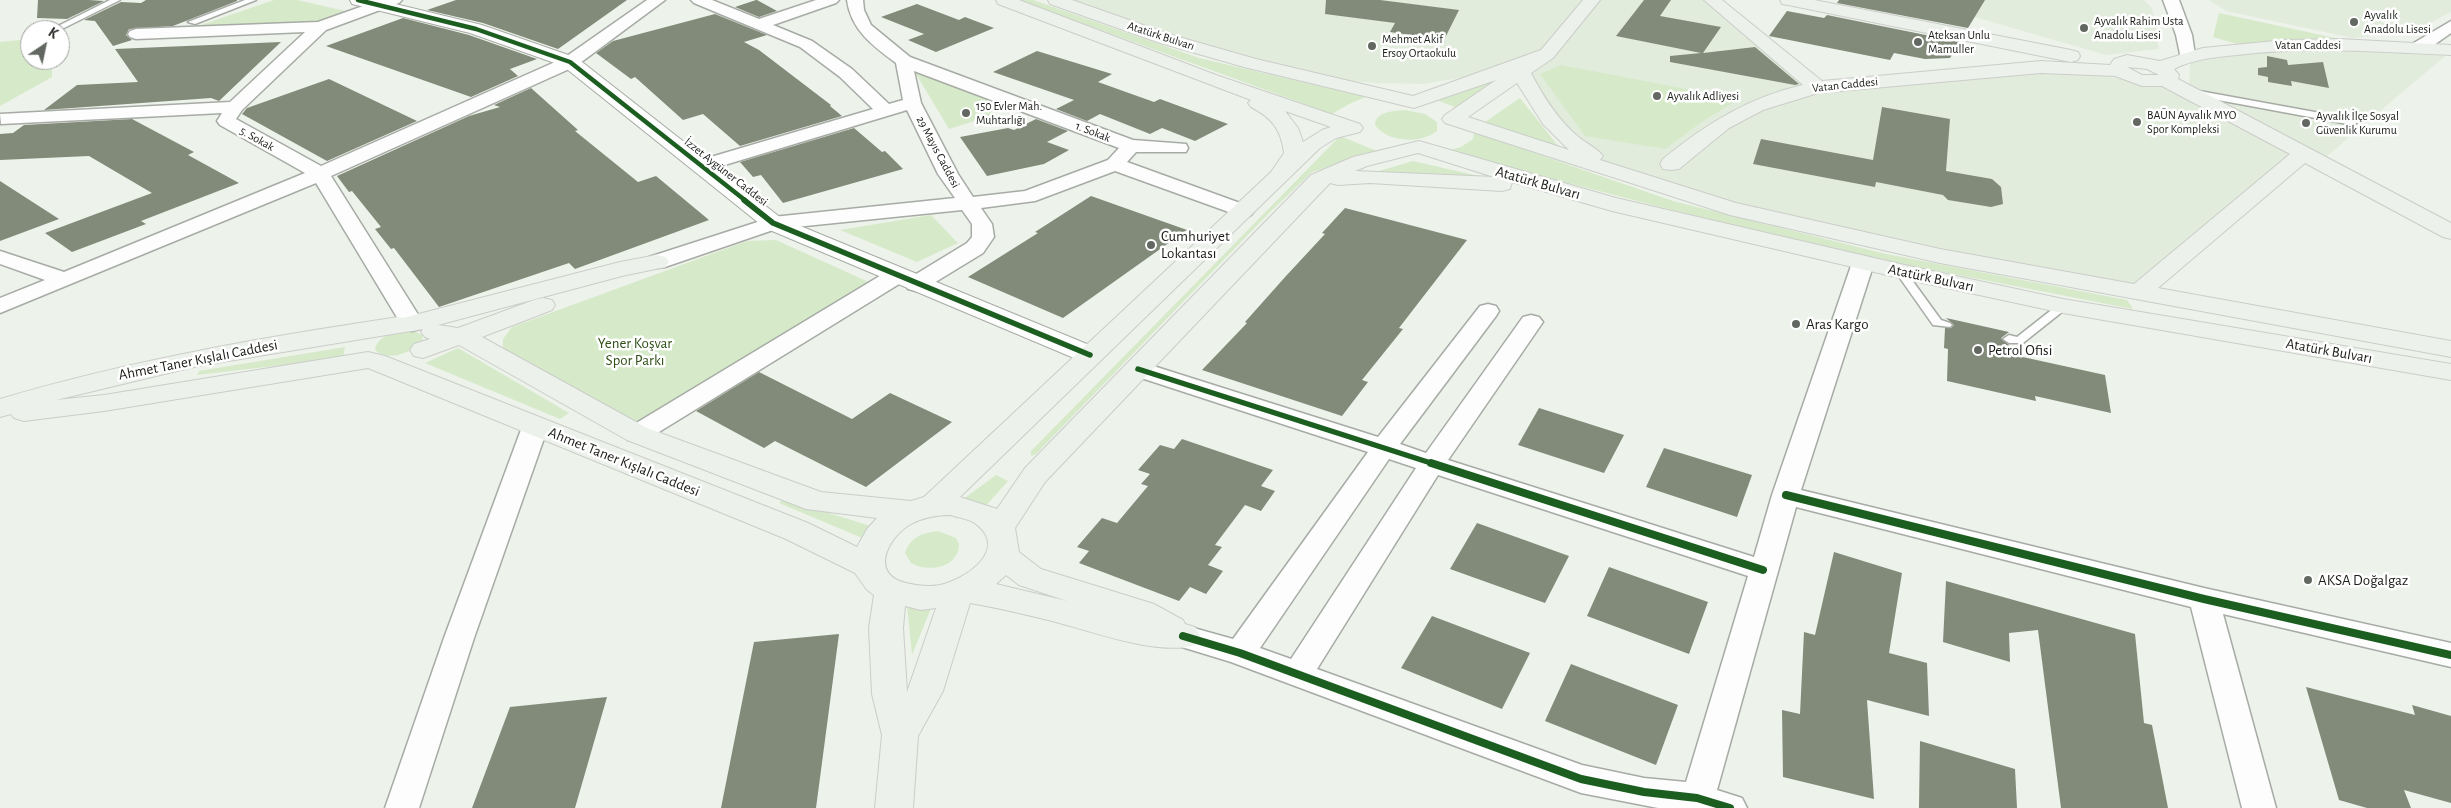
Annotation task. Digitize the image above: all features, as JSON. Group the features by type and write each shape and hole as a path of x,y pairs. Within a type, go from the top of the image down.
{"main road":[{"name":"Atatürk Bulvarı","path":"1004,0 1209,79 1357,115 1381,102 1414,102"},
{"name":"Atatürk Bulvarı","path":"1056,0 1166,39 1302,76 1438,108 1452,119 1740,210 1940,256 2451,349"},
{"path":"1414,102 1515,70 1547,54 1592,0"},
{"path":"1712,0 1818,87"},
{"path":"1788,0 2119,68 2142,80 2164,74 2190,92 2451,232"},
{"name":"Vatan Caddesi","path":"2164,74 2187,56 2263,45 2302,44 2451,50"},
{"name":"Vatan Caddesi","path":"1671,164 1700,139 1732,116 1764,100 1818,87 2041,67 2119,68"},
{"path":"1302,76 1374,83 1424,84 1515,70"},
{"path":"1452,119 1515,70"},
{"path":"1515,70 1539,106 1573,146 1629,175"},
{"path":"1209,79 1278,113 1293,139 1294,153 1267,189"},
{"name":"Atatürk Bulvarı","path":"1357,115 1363,137 1374,142 1404,148 1437,143 1449,137 1455,125 1452,119"},
{"path":"922,508 1090,355 1313,144 1357,115"},
{"name":"Atatürk Bulvarı","path":"1419,147 1549,187 1863,263 2063,306 2451,372"},
{"path":"1183,636 1142,613 1030,577 1001,542 989,516 973,508 953,505 922,508 892,521 878,535 870,550 869,566 876,580 891,591 910,598 934,598 962,592 978,584 993,571 1001,542 1035,476 1319,180 1360,161 1419,147"},
{"path":"2138,293 2303,154"},
{"path":"1319,180 1370,178 1426,179 1549,187"},
{"path":"417,333 620,269 657,262"},
{"path":"462,336 633,273 657,262"},
{"name":"Ahmet Taner Kışlalı Caddesi","path":"869,566 797,531 362,357 360,351 363,345 377,333 462,336 637,434 817,502 922,508"},
{"name":"Ahmet Taner Kışlalı Caddesi","path":"0,413 45,411 372,361 400,360 417,333"},
{"name":"Ahmet Taner Kışlalı Caddesi","path":"0,408 50,392 118,375 240,350 417,333"},
{"path":"891,591 886,628 889,684 900,736 894,808"},
{"path":"962,592 1016,600 1137,631 1183,636"},
{"path":"900,736 926,691 962,592"}],"street":[{"name":"İzzet Aygüner Caddesi","path":"358,0 387,2 476,29 570,62 773,223 1090,355"},
{"path":"0,306 320,174 570,62 657,0"},
{"path":"699,0 806,44 846,73 886,110"},
{"path":"756,25 831,0"},
{"path":"855,0 858,19 872,36 904,61"},
{"path":"2171,0 2184,35 2187,56"},
{"name":"5. Sokak","path":"387,2 320,27 235,107 226,121 320,174 417,333"},
{"path":"2418,48 2451,26"},
{"path":"136,34 320,27"},
{"name":"29 Mayıs Caddesi","path":"904,61 912,103 936,152 967,204 982,224 982,236 975,248 906,280"},
{"name":"1. Sokak","path":"904,61 1131,146 1116,164 1244,211"},
{"path":"701,166 912,103"},
{"path":"1,119 235,107"},
{"path":"1131,146 1179,148"},
{"path":"657,262 773,223 1028,198 1116,164"},
{"path":"0,258 65,279"},
{"path":"1696,803 1786,495 1863,263"},
{"path":"637,434 906,280"},
{"path":"1240,654 1383,449 1488,312"},
{"path":"1297,675 1431,465 1530,322"},
{"path":"1138,370 1763,570"},
{"path":"402,808 459,638 535,427"},
{"path":"1786,495 2204,599 2451,655"},
{"path":"2204,599 2259,808"},
{"path":"1183,636 1240,654 1582,779 1696,803 1730,808"}],"lane":[{"path":"70,22 116,0"},
{"path":"192,22 252,0"},
{"path":"2190,92 2353,122"},
{"path":"1900,271 1937,323 1946,325"},
{"path":"2009,339 2018,341 2063,306"}],"shaded area":[{"path":"1056,0 1712,0 1818,87 2041,67 2083,72 2189,92 2190,63 2187,55 2263,45 2451,51 2320,162 2303,154 2138,293 1940,256 1629,175 1573,146 1510,69 1424,84 1374,83 1302,76"},
{"name":"Ayvalık Rahim Usta Anadolu Lisesi","path":"1916,0 2144,0 2152,8 2159,49 2106,55"},
{"name":"Ayvalık Anadolu Lisesi","path":"2209,0 2451,0 2451,12 2412,32 2353,38 2226,11"}],"green space":[{"path":"274,0 297,0 350,12 322,23 209,29 201,25"},
{"path":"1018,0 1033,0 1199,58 1366,97 1332,114"},
{"path":"2219,13 2335,38 2237,44 2213,37"},
{"path":"20,40 20,70 52,70 52,77 0,106 0,42"},
{"path":"1561,65 1739,99 1703,121 1665,149 1585,136 1540,74"},
{"path":"913,69 1002,105 994,115 949,129"},
{"path":"1496,79 1499,80 1457,108 1432,98"},
{"path":"1520,98 1559,147 1485,122"},
{"path":"1405,110 1425,114 1437,122 1437,131 1422,138 1405,140 1388,135 1375,125 1376,120 1382,114"},
{"path":"1474,132 1673,201 1886,254 2127,300 2133,309 1891,262 1664,208 1446,151 1461,147 1473,139"},
{"path":"1340,136 1377,151 1312,172 1269,213 1036,454 1031,456 1031,451"},
{"path":"1413,161 1483,177 1372,173"},
{"path":"931,215 958,243 917,262 840,230"},
{"name":"Yener Koşvar Spor Parkı","path":"776,240 873,284 638,426 503,349 503,339 512,327 747,241"},
{"path":"410,330 423,335 422,343 400,354 389,356 377,352 375,349 384,337"},
{"path":"345,347 343,358 197,375 199,371"},
{"path":"458,348 569,413 560,419 425,363"},
{"path":"996,475 1008,481 982,510 962,500"},
{"path":"784,499 877,528 867,540 779,503"},
{"path":"938,531 956,538 959,544 958,552 954,558 948,563 934,568 926,568 911,563 905,553 910,543 922,535"},
{"path":"907,605 932,606 912,655"}],"building":[{"path":"38,0 104,1 67,19 37,18"},
{"path":"146,0 237,1 173,26 129,29 126,35 132,40 113,46 95,21 84,20 121,2 141,3"},
{"path":"456,0 627,0 558,49 483,23 427,10"},
{"path":"757,0 777,11 759,17 735,7"},
{"path":"1326,0 1380,0 1459,10 1444,40 1390,32 1395,23 1325,14"},
{"path":"1644,0 1671,0 1660,16 1721,27 1703,53 1755,47 1799,84 1795,85 1670,62 1670,56 1701,53 1616,36"},
{"path":"1839,0 1985,0 1968,28 1837,3"},
{"path":"917,4 959,20 965,17 994,28 936,52 908,40 924,34 881,17"},
{"path":"1787,11 1824,18 1827,15 1960,42 1950,58 1925,59 1894,53 1890,60 1769,36"},
{"path":"715,14 767,35 744,42 759,50 831,105 842,116 740,146 703,114 683,120 635,77 631,79 596,53 613,41"},
{"path":"403,18 469,35 537,59 510,69 518,76 471,97 326,46"},
{"path":"281,42 219,101 211,98 44,110 77,85 138,82 115,49"},
{"path":"1037,51 1112,74 1098,82 1154,102 1160,99 1228,124 1195,141 1162,128 1150,134 1100,114 1087,121 1056,109 1074,100 993,72"},
{"path":"2267,56 2287,60 2288,65 2323,62 2329,88 2291,81 2292,86 2268,82 2268,77 2258,75 2258,68 2267,67"},
{"path":"329,79 417,121 327,161 242,114 247,108"},
{"path":"531,88 578,130 575,131 638,182 656,176 709,220 575,269 569,263 439,307 394,248 391,249 375,229 381,227 352,191 349,192 337,176 469,116 500,107 494,105"},
{"path":"1882,107 1950,119 1946,171 1992,179 2001,187 2003,204 1991,207 1948,200 1943,195 1876,182 1875,187 1753,164 1761,139 1873,160"},
{"path":"132,119 194,152 188,155 239,183 141,221 146,224 72,252 45,233 152,193 89,156 0,160 0,134 13,133 24,125"},
{"path":"1036,119 1068,131 1047,142 1069,150 1044,164 987,176 960,137 1008,128 1014,130"},
{"path":"854,128 882,152 885,151 903,169 783,203 761,175 753,177 740,162"},
{"path":"0,181 59,219 0,241"},
{"path":"1091,196 1187,230 1063,318 968,277 1038,233 1035,232"},
{"path":"1345,208 1467,240 1399,328 1403,329 1362,380 1368,382 1342,416 1202,370 1247,323 1245,322 1325,234 1322,233"},
{"path":"1946,318 2009,332 2001,338 2009,345 2009,354 2105,375 2111,413 2035,396 2036,401 1947,381 1948,349 1944,348 1945,328 1951,328 1954,325"},
{"path":"759,372 852,419 890,393 952,422 866,487 775,441 764,448 696,411"},
{"path":"1539,408 1624,435 1604,473 1518,445"},
{"path":"1182,439 1273,470 1261,486 1275,491 1261,511 1245,505 1215,545 1222,547 1208,565 1223,571 1206,594 1190,587 1179,601 1079,563 1089,551 1077,547 1102,518 1117,523 1148,486 1141,484 1150,474 1138,470 1160,445 1174,449"},
{"path":"1664,448 1752,475 1737,517 1646,487"},
{"path":"1477,523 1569,556 1545,603 1450,569"},
{"path":"1834,552 1902,573 1889,653 1927,663 1929,716 1867,700 1874,799 1783,777 1782,710 1800,714 1804,632 1815,635"},
{"path":"1609,567 1708,602 1689,654 1587,616"},
{"path":"1946,581 2135,634 2144,723 2152,725 2168,808 2061,808 2038,630 2009,633 2010,662 1943,642"},
{"path":"1432,616 1530,653 1502,709 1401,668"},
{"path":"839,634 816,808 721,808 754,642"},
{"path":"1571,664 1678,705 1656,765 1545,721"},
{"path":"2306,687 2415,715 2412,705 2451,716 2451,803 2404,790 2411,808 2367,808 2339,800"},
{"path":"607,697 575,808 472,808 510,707"},
{"path":"1920,741 2015,769 2017,808 1919,808"}],"cycle path":[{"path":"358,0 476,29 570,62 773,223 1090,355"},
{"path":"1138,369 1763,570"},
{"path":"1786,495 2204,599 2451,655"},
{"path":"1183,636 1240,653 1581,779 1644,792 1697,798 1730,808"}],"place":[{"name":"Ayvalık Anadolu Lisesi","path":"2354,22"},
{"name":"Ayvalık Rahim Usta Anadolu Lisesi","path":"2084,28"},
{"name":"Ateksan Unlu Mamuller","path":"1918,42"},
{"name":"Mehmet Akif Ersoy Ortaokulu","path":"1372,46"},
{"name":"Ayvalık Adliyesi","path":"1657,96"},
{"name":"150 Evler Mah. Muhtarlığı","path":"966,113"},
{"name":"BAÜN Ayvalık MYO Spor Kompleksi","path":"2137,122"},
{"name":"Ayvalık İlçe Sosyal Güvenlik Kurumu","path":"2306,123"},
{"name":"Cumhuriyet Lokantası","path":"1151,245"},
{"name":"Aras Kargo","path":"1796,324"},
{"name":"Petrol Ofisi","path":"1978,350"},
{"name":"AKSA Doğalgaz","path":"2308,580"}]}
